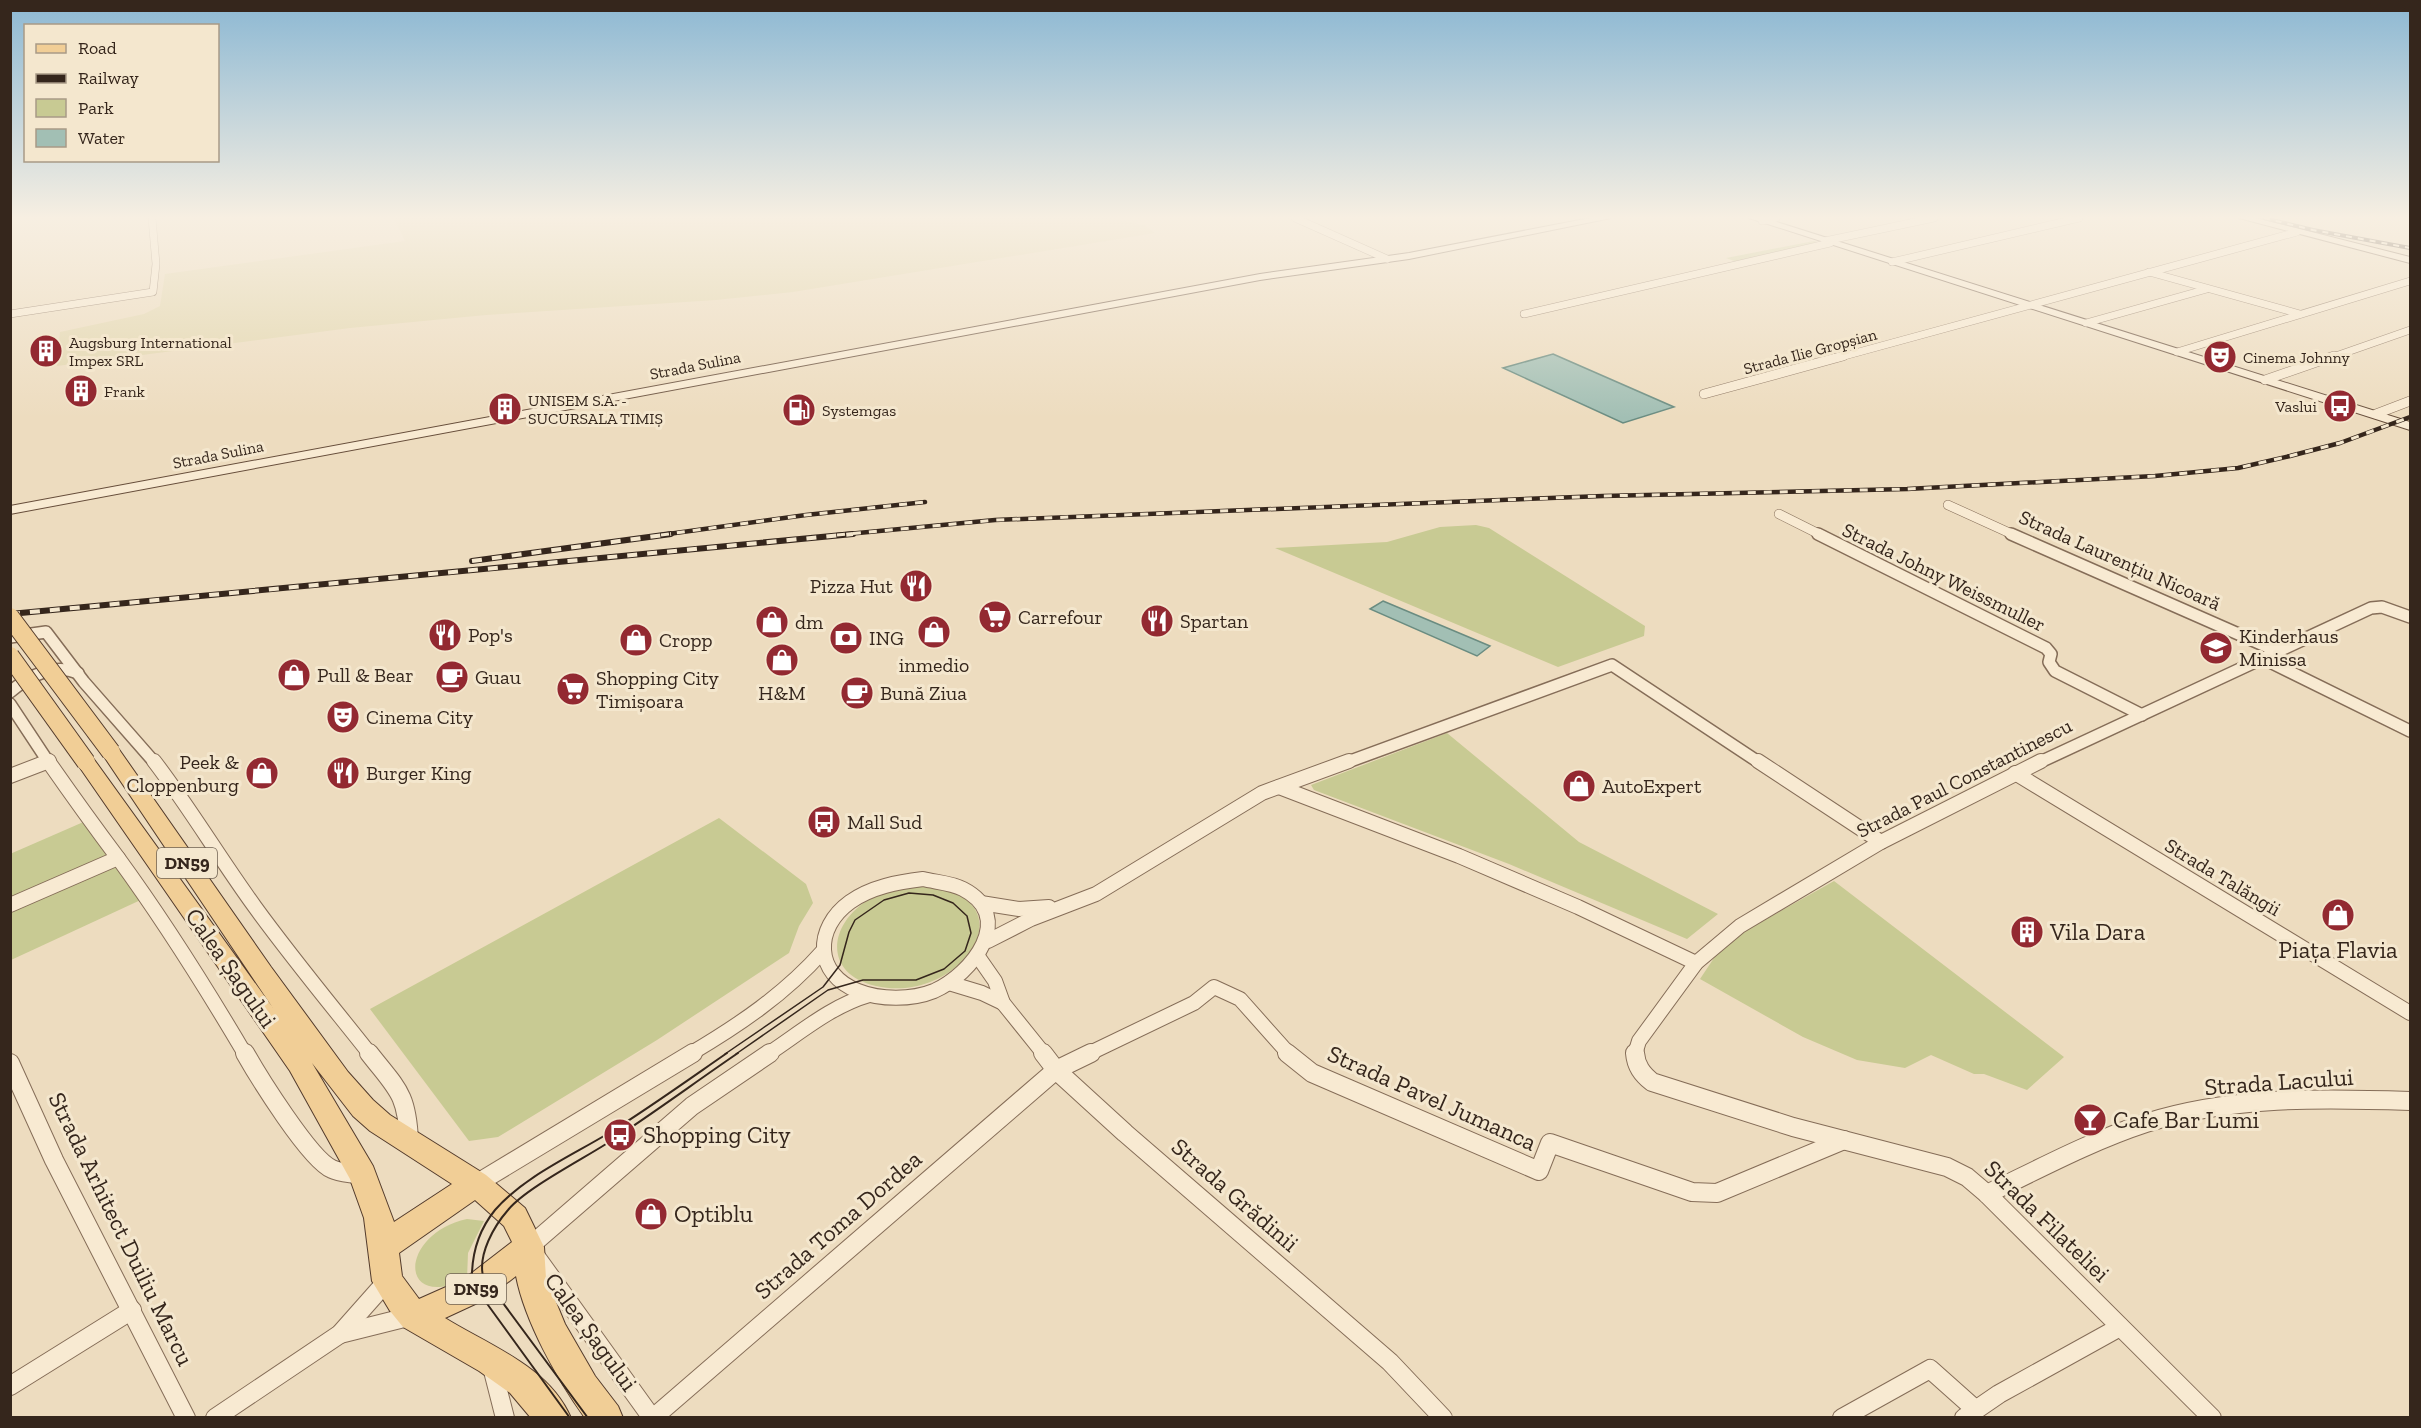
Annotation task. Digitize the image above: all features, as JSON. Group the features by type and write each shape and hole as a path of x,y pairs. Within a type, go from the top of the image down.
{"main road":[{"name":"Calea Șagului","path":"10,617 111,752 262,973 339,1080 380,1123 476,1184 515,1217 529,1247 531,1278 552,1333 583,1386 606,1418"},
{"name":"Calea Șagului","path":"10,656 299,1064 363,1175 379,1218 387,1281"},
{"path":"384,1246 476,1184"},
{"name":"DN59","path":"414,1316 476,1289 529,1247"},
{"name":"DN59","path":"387,1281 414,1316 490,1360 522,1382 554,1418"}],"street":[{"path":"10,314 150,294 153,292 154,285"},
{"name":"Strada Sulina","path":"10,510 1219,285"},
{"path":"1524,314 1648,285"},
{"path":"1964,285 2410,426"},
{"name":"Strada Ilie Gropșian","path":"1704,394 2103,285"},
{"path":"2193,285 2301,314"},
{"path":"2176,352 2395,285"},
{"path":"2086,323 2208,289"},
{"path":"2265,380 2410,330"},
{"path":"2376,414 2410,401"},
{"name":"Strada Laurențiu Nicoară","path":"1948,505 2119,583 2158,597 2277,651"},
{"name":"Strada Johny Weissmuller","path":"1779,514 2046,648 2051,654 2049,662 2055,670 2142,714"},
{"name":"Strada Paul Constantinescu","path":"1639,1070 1635,1053 1640,1041 1696,963 1740,926 1881,842 2020,771 2371,608 2382,608 2410,617"},
{"path":"10,637 46,632 149,755 185,802 216,853 256,909 404,1096 409,1141"},
{"path":"2262,658 2410,731"},
{"path":"988,940 1063,906 1096,894 1252,799 1612,665 1881,842"},
{"path":"10,692 29,678 49,671 67,669 78,673"},
{"name":"Calea Șagului","path":"10,704 88,820 118,858 210,995 263,1084 313,1153 331,1168 363,1175"},
{"path":"10,776 50,761"},
{"name":"Strada Talăngii","path":"2020,771 2410,1013"},
{"path":"1280,787 1470,861 1578,907 1696,963"},
{"path":"10,905 118,858"},
{"path":"910,880 936,880 960,887 981,903 989,920 988,940 979,958 961,976 949,983 909,996 888,998 869,995 842,984 826,966 823,951 826,934 835,918 854,900 878,887 910,880"},
{"path":"981,903 1019,909 1063,906"},
{"path":"476,1184 520,1154 702,1048 789,988 823,951"},
{"name":"Strada Grădinii","path":"979,958 995,981 1003,1003 1056,1070 1125,1133 1390,1362 1443,1418"},
{"name":"Strada Grădinii","path":"949,983 982,993 1003,1003"},
{"name":"Strada Toma Dordea","path":"652,1418 1056,1070 1194,1003 1214,987"},
{"name":"Strada Pavel Jumanca","path":"1214,987 1240,999 1289,1055 1312,1073 1539,1171 1550,1143 1692,1192 1717,1193 1844,1140"},
{"path":"529,1247 692,1106 833,1010 852,1000 869,995"},
{"name":"Strada Arhitect Duiliu Marcu","path":"10,1063 54,1160 186,1418"},
{"name":"Strada Filateliei","path":"1639,1070 1652,1082 1665,1087 1844,1140 1947,1167 1967,1178 1987,1194 2212,1418"},
{"name":"Strada Lacului","path":"1987,1194 2087,1147 2145,1124 2196,1111 2305,1100 2410,1101"},
{"name":"Calea Șagului","path":"529,1247 652,1418"},
{"path":"215,1418 340,1334 387,1281"},
{"path":"10,1386 132,1310"},
{"path":"340,1334 414,1316"},
{"path":"1842,1418 1930,1369 1970,1414 2000,1394 2120,1327"},
{"path":"490,1360 505,1418"}],"shaded area":[{"path":"163,285 838,285 716,300 486,315 350,328 57,366 60,332 144,314 160,306"}],"green space":[{"path":"1476,525 1489,528 1645,626 1644,636 1558,667 1275,548 1387,542 1440,527"},
{"path":"1447,733 1579,842 1718,914 1687,939 1509,864 1314,790 1311,785"},
{"path":"719,818 806,884 813,903 799,926 789,953 657,1040 498,1137 469,1141 370,1009"},
{"path":"88,820 145,898 11,960 10,854"},
{"path":"1834,881 2064,1057 2027,1090 1984,1074 1974,1074 1931,1055 1905,1068 1857,1060 1803,1037 1700,979 1724,943"},
{"path":"920,886 955,893 974,907 980,926 974,946 958,965 936,980 908,988 876,986 859,980 847,971 840,960 837,948 839,935 845,922 855,910 880,894"},
{"path":"467,1219 484,1221 468,1253 467,1279 444,1287 428,1286 418,1278 415,1267 419,1253 428,1239 445,1227"}],"water":[{"path":"1553,354 1674,407 1623,423 1503,368"},
{"path":"1383,601 1490,646 1477,656 1370,609"}],"tram line":[{"path":"725,1054 823,987 840,965 849,932 855,920 884,900 909,893 933,895 953,903 967,916 971,933 965,951 944,969 916,980 863,980 828,990 736,1054"},
{"path":"570,1418 472,1283 474,1254 480,1235 495,1210 520,1187 549,1167 609,1133 727,1053"},
{"path":"588,1418 483,1276 483,1259 488,1241 508,1210 527,1193 623,1133 738,1053"}],"railway":[{"path":"837,535 995,520 1603,496 1907,489 2155,476 2238,468 2290,456 2340,443 2410,417"},
{"path":"661,535 806,515 925,502"},
{"path":"472,561 671,534"},
{"path":"10,614 853,534"}],"place":[{"name":"Augsburg International Impex SRL","path":"46,351"},
{"name":"Cinema Johnny","path":"2220,357"},
{"name":"Frank","path":"81,391"},
{"name":"Vaslui","path":"2340,406"},
{"name":"UNISEM S.A. - SUCURSALA TIMIȘ","path":"505,409"},
{"name":"Systemgas","path":"799,410"},
{"name":"Pizza Hut","path":"916,586"},
{"name":"Carrefour","path":"995,617"},
{"name":"Spartan","path":"1157,621"},
{"name":"dm","path":"772,622"},
{"name":"inmedio","path":"934,632"},
{"name":"Pop's","path":"445,635"},
{"name":"ING","path":"846,638"},
{"name":"Cropp","path":"636,640"},
{"name":"Kinderhaus Minissa","path":"2216,648"},
{"name":"H&M","path":"782,660"},
{"name":"Pull & Bear","path":"294,675"},
{"name":"Guau","path":"452,677"},
{"name":"Shopping City Timișoara","path":"573,689"},
{"name":"Bună Ziua","path":"857,693"},
{"name":"Cinema City","path":"343,717"},
{"name":"Peek & Cloppenburg","path":"262,773"},
{"name":"Burger King","path":"343,773"},
{"name":"AutoExpert","path":"1579,786"},
{"name":"Mall Sud","path":"824,822"},
{"name":"Piața Flavia","path":"2338,915"},
{"name":"Vila Dara","path":"2027,932"},
{"name":"Cafe Bar Lumi","path":"2090,1120"},
{"name":"Shopping City","path":"620,1135"},
{"name":"Optiblu","path":"651,1214"}]}
